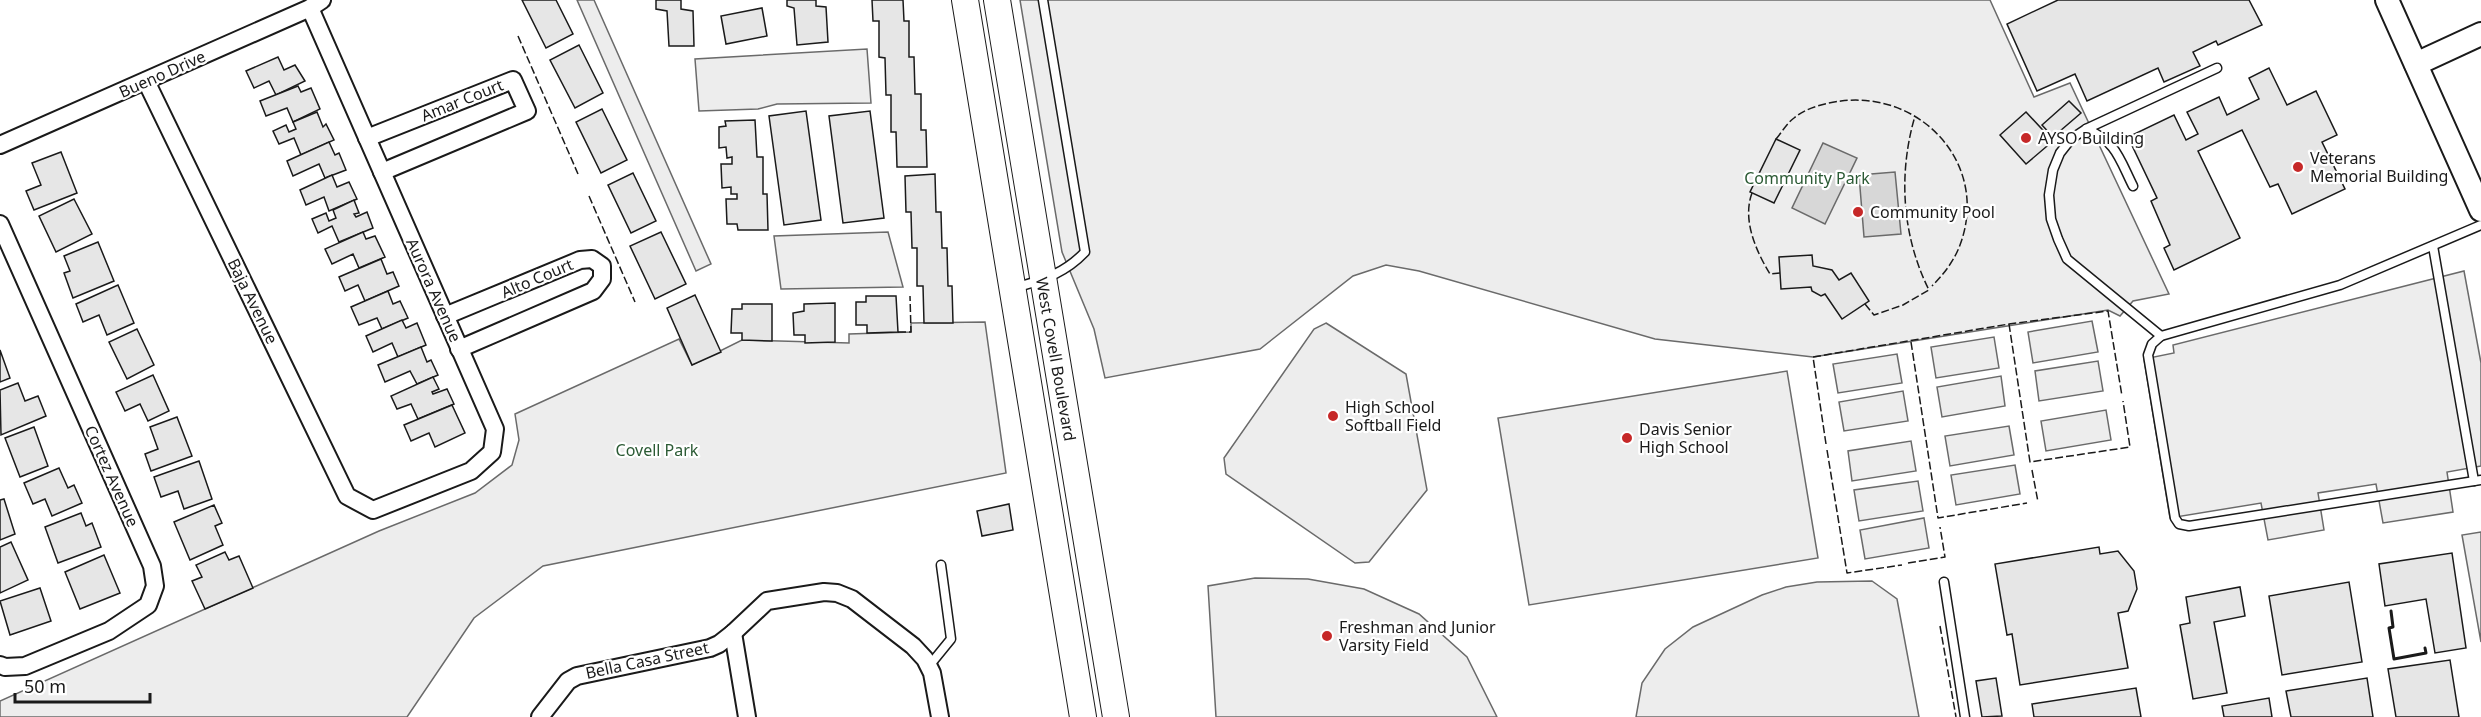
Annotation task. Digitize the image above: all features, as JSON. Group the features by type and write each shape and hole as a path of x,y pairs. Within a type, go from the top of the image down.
{"main road":[{"name":"West Covell Boulevard","path":"965,0 1083,717"},
{"name":"West Covell Boulevard","path":"998,0 1042,280 1116,717"}],"street":[{"path":"2387,0 2481,210"},
{"name":"Bueno Drive","path":"0,145 316,4"},
{"name":"Aurora Avenue","path":"316,4 367,138 495,429 492,452 471,471 373,510"},
{"path":"2416,64 2481,34"},
{"name":"Amar Court","path":"367,138 513,80 527,111 382,172"},
{"name":"Baja Avenue","path":"146,81 347,496 373,510"},
{"name":"Cortez Avenue","path":"0,224 152,566 155,585 148,605 109,630 25,666 0,665"},
{"name":"Alto Court","path":"445,316 580,260 592,259 602,266 602,279 592,291 459,349"},
{"name":"Bella Casa Street","path":"540,717 568,681 577,676 710,648 733,633 767,601 824,592 837,593 852,599 913,646 929,666"},
{"path":"733,633 747,717"},
{"path":"929,666 940,717"}],"lane":[{"path":"1013,289 1042,280 1072,266 1085,252 1043,0"},
{"path":"2161,336 2067,258 2052,219 2049,195 2053,170 2060,153 2072,139 2086,129 2217,68"},
{"path":"2086,129 2103,136 2114,148 2133,186"},
{"path":"2433,246 2477,481 2189,526 2179,524 2175,518 2148,355 2152,344 2161,336 2340,285 2481,225"},
{"path":"929,666 951,639 941,565"},
{"path":"1944,582 1965,717"}],"shaded area":[{"path":"577,0 594,0 711,264 696,271"},
{"name":"Community Park","path":"1020,0 1990,0 2034,97 2070,83 2169,294 2133,301 2120,316 2108,310 1813,357 1655,339 1419,271 1386,265 1353,276 1260,349 1105,378 1094,329 1062,252"},
{"path":"867,49 871,103 777,104 758,109 699,111 695,59"},
{"path":"1823,143 1857,158 1825,224 1792,208"},
{"path":"1895,172 1901,234 1864,237 1859,175"},
{"path":"888,232 903,287 781,289 774,236"},
{"path":"2464,271 2481,363 2481,466 2447,472 2453,512 2383,523 2376,484 2318,493 2324,530 2268,540 2261,503 2170,518 2144,359 2174,353 2173,345"},
{"path":"2092,321 2098,352 2033,363 2028,332"},
{"name":"Covell Park","path":"985,322 1006,473 543,566 474,618 407,717 0,717 0,701 379,531 475,493 512,465 519,440 515,414 679,339 692,365 742,340 849,343 849,334 911,332 911,323"},
{"name":"High School Softball Field","path":"1326,323 1406,374 1427,490 1369,562 1355,563 1226,474 1224,458 1314,329"},
{"path":"1994,337 1999,368 1936,378 1931,347"},
{"path":"1897,354 1902,383 1838,393 1833,364"},
{"path":"2098,361 2103,391 2039,401 2035,371"},
{"path":"1787,371 1818,558 1529,605 1498,418"},
{"path":"2001,376 2005,406 1942,417 1937,387"},
{"path":"1903,391 1908,421 1844,431 1839,402"},
{"path":"2106,410 2111,440 2046,451 2041,421"},
{"path":"2009,426 2014,455 1950,466 1945,436"},
{"path":"1911,441 1916,471 1852,481 1848,451"},
{"path":"2015,465 2020,494 1956,505 1951,475"},
{"path":"1918,481 1923,511 1859,521 1854,490"},
{"path":"1924,518 1929,548 1865,559 1860,530"},
{"path":"2481,532 2481,642 2462,535"},
{"name":"Freshman and Junior Varsity Field","path":"1255,578 1308,579 1364,589 1419,614 1467,657 1497,717 1216,717 1208,586"},
{"path":"1872,581 1897,599 1919,717 1636,717 1642,683 1665,649 1693,627 1762,595 1786,587 1817,582"}],"building":[{"path":"522,0 556,0 573,34 546,48"},
{"path":"656,0 681,0 681,9 693,11 694,46 669,46 667,11 656,9"},
{"path":"787,0 816,0 816,6 826,7 828,42 797,45 794,8 787,6"},
{"path":"872,0 903,0 904,21 909,21 909,57 914,57 915,94 921,94 921,130 926,130 927,167 897,167 896,132 891,132 891,95 886,95 885,58 879,57 879,21 873,21"},
{"path":"2058,0 2249,0 2262,25 2218,45 2216,41 2193,52 2200,66 2164,82 2158,68 2087,101 2075,74 2037,91 2007,24"},
{"path":"762,8 767,36 726,44 721,16"},
{"path":"579,45 603,93 575,108 550,60"},
{"path":"278,57 284,70 295,65 305,81 276,95 269,81 254,88 246,71"},
{"name":"Veterans Memorial Building","path":"2269,68 2287,105 2316,91 2337,135 2322,142 2345,189 2292,214 2278,184 2270,187 2242,130 2198,151 2240,238 2174,270 2164,248 2170,245 2151,201 2157,198 2128,137 2174,115 2186,140 2198,134 2187,112 2219,97 2227,115 2259,99 2249,78"},
{"path":"298,86 301,92 311,88 320,109 293,122 287,108 266,116 260,101"},
{"path":"2069,101 2081,113 2053,137 2042,125"},
{"path":"602,109 627,160 601,173 576,122"},
{"path":"806,111 821,220 784,225 769,116"},
{"path":"870,111 884,218 843,223 829,116"},
{"path":"317,112 323,127 326,124 334,140 301,155 294,138 279,144 273,131 286,125 289,132 296,129 293,122"},
{"name":"AYSO Building","path":"2026,112 2053,141 2026,164 2000,135"},
{"path":"755,120 757,157 763,157 763,194 767,194 768,230 738,230 737,224 727,224 726,199 737,199 737,194 731,194 731,187 722,188 721,164 732,164 732,157 727,158 726,147 719,148 719,127 726,126 725,121"},
{"path":"1776,139 1800,150 1774,203 1750,192"},
{"path":"329,142 335,155 339,153 346,170 325,178 319,164 293,176 287,161"},
{"path":"61,152 77,193 34,210 26,191 41,185 32,163"},
{"path":"633,173 656,221 631,233 608,185"},
{"path":"935,174 936,212 941,212 942,248 947,248 948,286 952,286 953,323 924,323 923,286 917,286 917,248 912,248 911,212 906,212 905,176"},
{"path":"332,175 337,187 349,182 357,199 329,211 324,197 306,205 300,190"},
{"path":"74,199 92,234 56,252 39,216"},
{"path":"354,200 359,213 354,214 356,217 367,212 373,228 339,242 332,226 318,233 312,219 326,213 329,221 336,218 333,210"},
{"path":"363,232 366,239 375,236 385,257 359,268 353,254 332,264 325,249"},
{"path":"661,232 686,284 655,299 630,246"},
{"path":"98,242 114,281 73,298 64,273 70,271 64,256"},
{"path":"1812,255 1813,266 1832,270 1839,280 1851,273 1869,301 1842,319 1825,294 1821,296 1812,291 1811,287 1781,289 1779,257"},
{"path":"381,259 387,274 393,272 399,286 365,301 358,285 345,291 339,277"},
{"path":"118,285 134,323 107,335 99,315 83,322 76,304"},
{"path":"388,291 393,304 400,301 408,318 382,329 377,318 359,325 351,307"},
{"path":"695,295 721,352 692,365 667,308"},
{"path":"866,296 896,296 898,332 867,333 867,325 856,325 856,302 866,302"},
{"path":"835,303 835,342 805,343 805,335 794,335 793,313 804,311 804,304"},
{"path":"742,304 772,304 772,341 742,340 742,333 731,333 732,309 742,309"},
{"path":"402,320 406,328 417,323 426,345 398,357 392,343 373,352 366,336"},
{"path":"137,329 154,365 127,379 109,342"},
{"path":"421,347 427,362 431,360 438,375 417,384 410,371 385,382 378,365"},
{"path":"0,350 10,378 0,382"},
{"path":"153,375 169,411 148,421 140,404 125,411 116,392"},
{"path":"433,377 439,389 432,392 433,394 447,389 454,404 418,419 411,404 397,409 391,396"},
{"path":"18,383 25,401 38,396 46,416 1,435 0,390"},
{"path":"452,405 465,433 435,447 429,433 411,441 404,425"},
{"path":"177,417 192,456 151,471 145,454 158,449 150,427"},
{"path":"34,427 48,466 20,477 5,438"},
{"path":"199,461 212,499 184,509 178,491 161,497 154,477"},
{"path":"59,468 68,488 74,485 82,503 52,516 45,499 33,504 24,483"},
{"path":"4,499 15,534 0,540 0,500"},
{"path":"1009,504 1013,530 982,536 977,511"},
{"path":"214,505 222,523 215,526 223,545 190,560 174,522"},
{"path":"81,513 86,526 92,523 101,547 58,563 45,527"},
{"path":"11,542 28,580 0,593 0,547"},
{"path":"2099,547 2100,554 2118,551 2134,571 2137,589 2128,611 2118,613 2128,668 2020,685 2012,634 2007,635 1995,564"},
{"path":"225,552 229,560 239,556 253,588 205,609 192,581 202,577 196,565"},
{"path":"2452,553 2466,648 2435,653 2426,599 2385,606 2379,564"},
{"path":"104,555 120,593 80,609 65,572"},
{"path":"2349,582 2362,662 2282,675 2269,596"},
{"path":"2240,587 2245,616 2214,622 2227,693 2193,699 2180,625 2190,623 2186,597"},
{"path":"40,588 51,621 10,635 0,601"},
{"path":"2450,660 2459,717 2396,717 2388,669"},
{"path":"1996,678 2002,716 1982,717 1976,681"},
{"path":"2367,678 2373,717 2291,717 2286,691"},
{"path":"2136,688 2141,717 2034,717 2032,704"},
{"path":"2269,698 2272,717 2224,717 2222,706"}],"fence":[{"path":"518,36 578,174"},
{"path":"1776,139 1791,120 1799,114 1841,101 1871,101 1898,108 1922,121 1942,139 1957,162 1965,187 1967,215 1958,251 1941,277 1932,286"},
{"path":"1865,304 1874,315 1903,305 1929,290 1913,248 1906,204 1906,160 1915,116"},
{"path":"1752,193 1749,203 1752,235 1770,274 1780,273"},
{"path":"589,196 635,302"},
{"path":"898,332 911,332 910,296"},
{"path":"1826,444 1813,357 2009,324 2108,311 2122,396"},
{"path":"2009,324 2030,462 2130,447 2123,401"},
{"path":"1911,342 1938,518 2027,503"},
{"path":"1827,450 1847,573 1902,565"},
{"path":"2032,470 2038,502"},
{"path":"1908,563 1945,557 1940,527"},
{"path":"1940,626 1956,717"}],"wall":[{"path":"2391,611 2393,627 2389,628 2394,659 2426,653 2425,648"}],"place":[{"name":"AYSO Building","path":"2026,138"},
{"name":"Veterans Memorial Building","path":"2298,167"},
{"name":"Community Pool","path":"1858,212"},
{"name":"High School Softball Field","path":"1333,416"},
{"name":"Davis Senior High School","path":"1627,438"},
{"name":"Freshman and Junior Varsity Field","path":"1327,636"}]}
